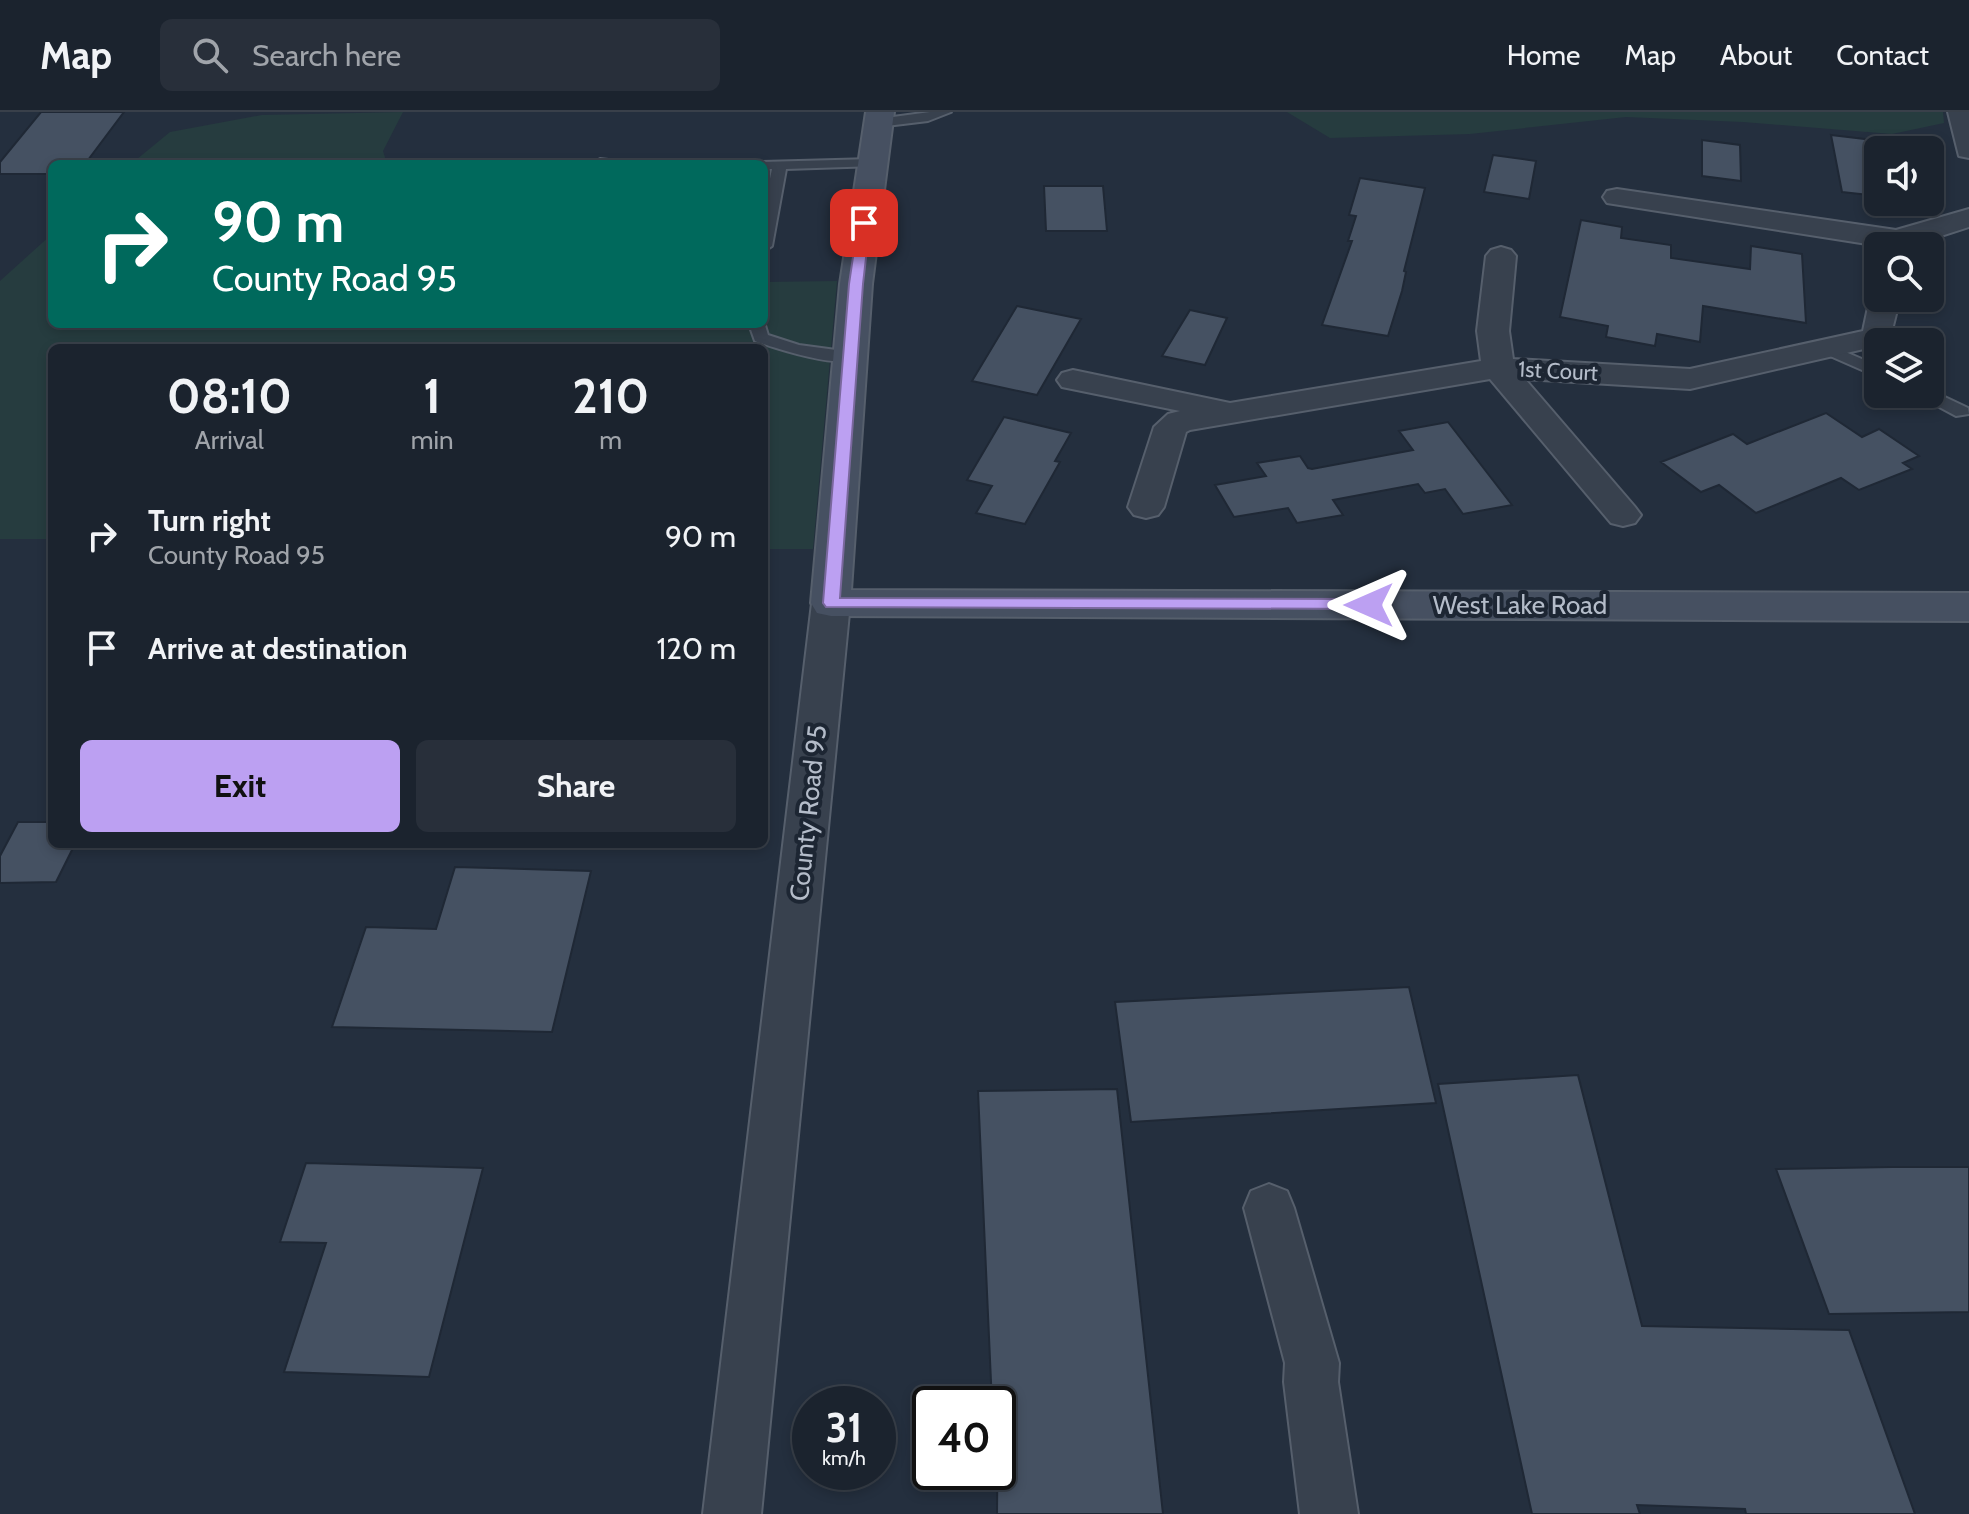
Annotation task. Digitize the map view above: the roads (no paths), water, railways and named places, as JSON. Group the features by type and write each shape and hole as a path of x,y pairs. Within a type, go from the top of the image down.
{"street":[{"path":"1961,112 1969,150"},
{"name":"County Road 95","path":"732,1514 831,603 856,284 879,118"},
{"path":"1617,197 1864,237"},
{"path":"1926,232 1969,218"},
{"path":"1501,256 1493,331 1498,368 1623,515"},
{"name":"1st Court","path":"1146,507 1171,427 1180,421 1498,368 1690,379 1877,337 1882,312"},
{"path":"1073,380 1234,411"},
{"name":"West Lake Road","path":"831,603 1969,607"},
{"path":"1269,1208 1312,1363 1311,1382 1329,1514"}],"lane":[{"path":"879,118 944,112"},
{"path":"768,205 772,164 872,163"},
{"path":"758,328 761,338 797,350 851,357"},
{"path":"1827,349 1864,366"},
{"path":"1944,403 1962,412"}]}
